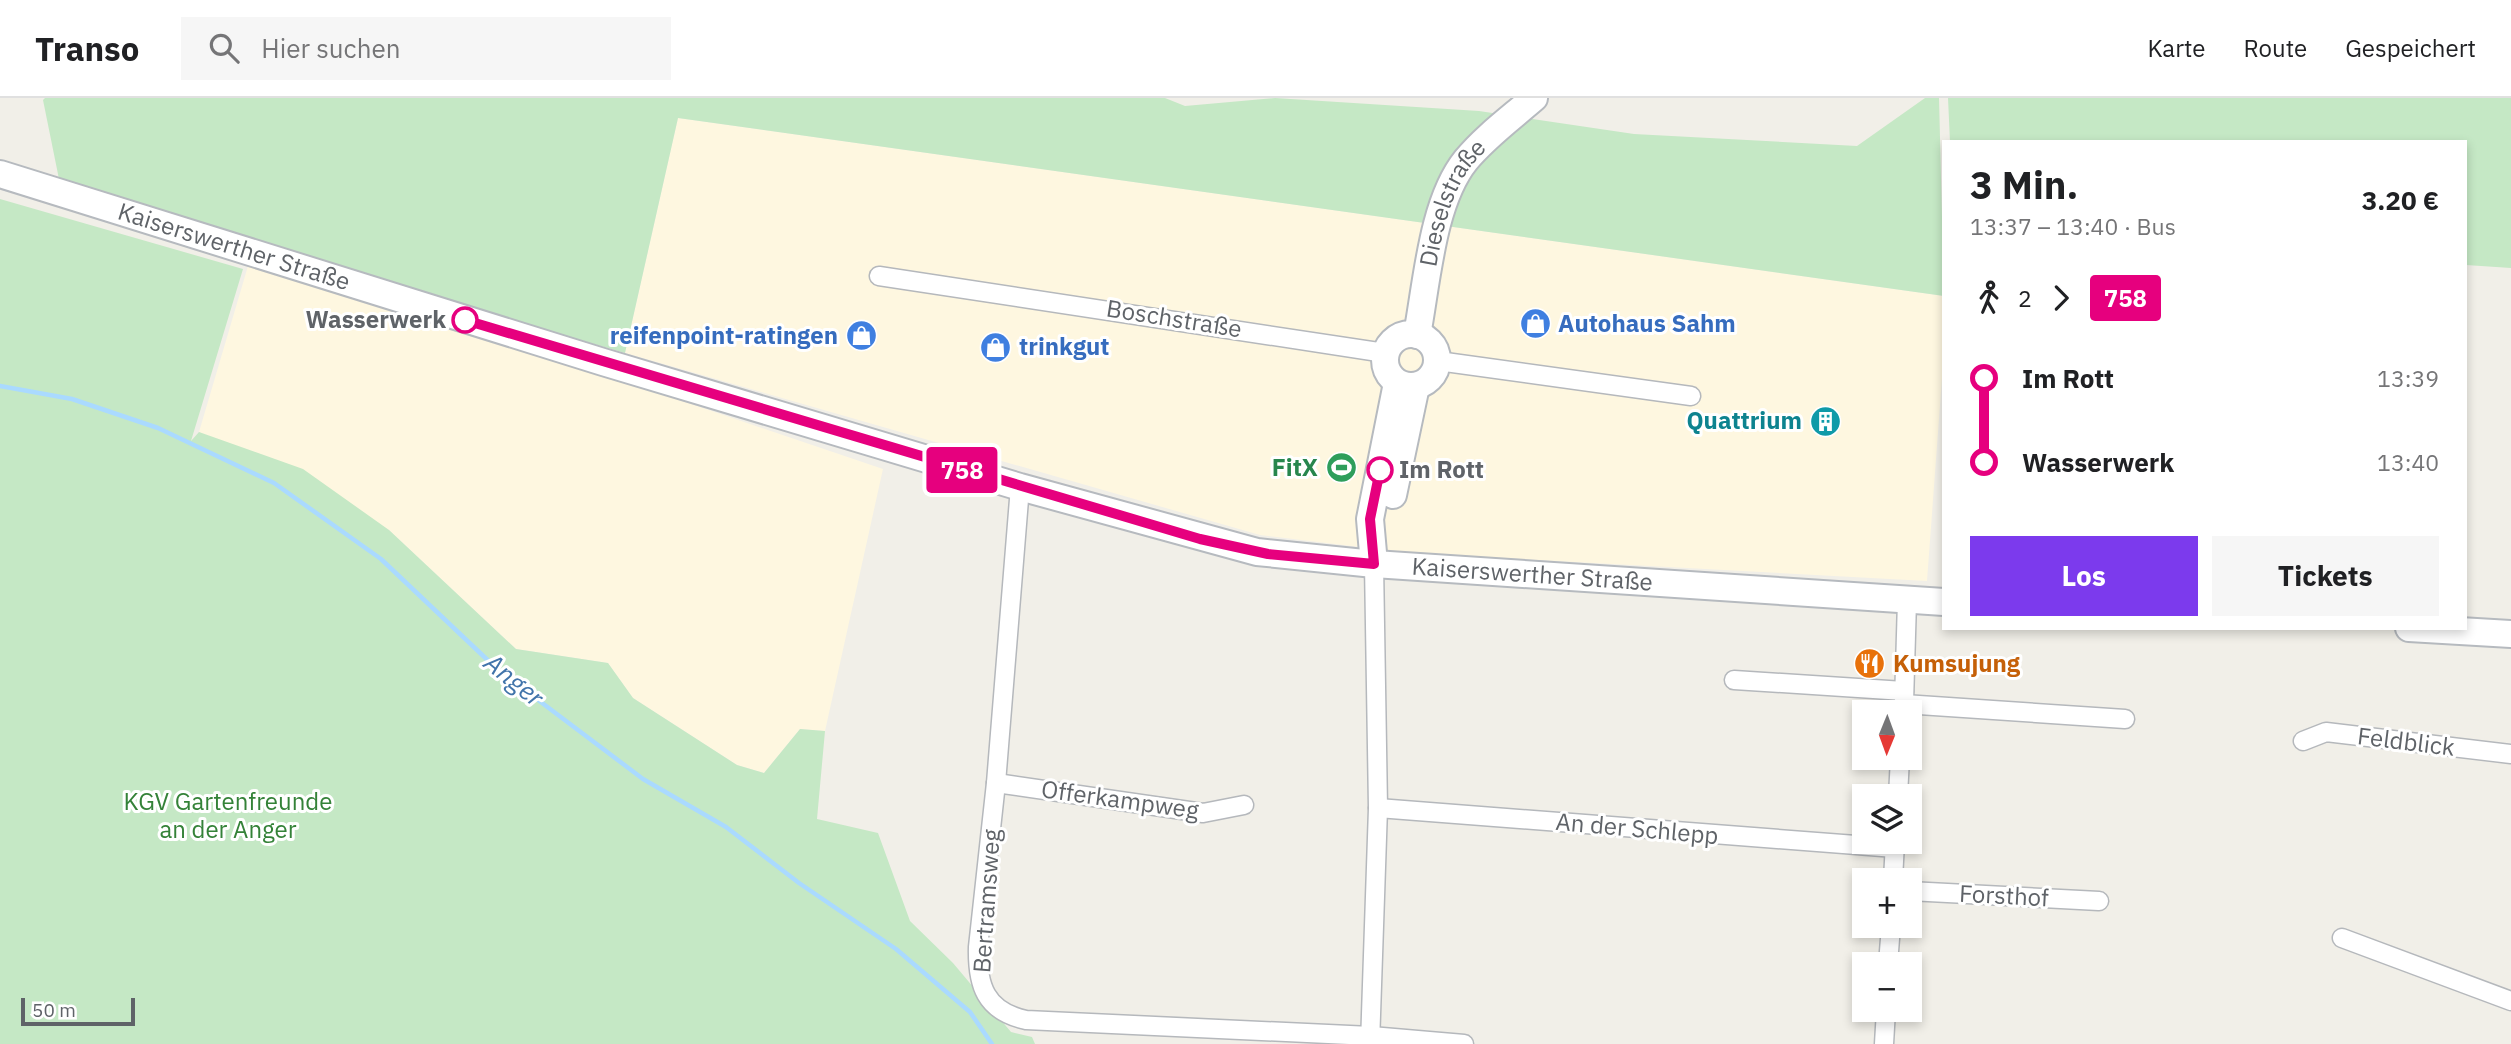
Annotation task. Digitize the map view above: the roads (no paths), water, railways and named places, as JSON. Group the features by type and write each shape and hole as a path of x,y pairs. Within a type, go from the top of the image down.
{"main road":[{"name":"Dieselstraße","path":"1417,334 1441,214 1458,172 1488,138 1534,98"},
{"name":"Kaiserswerther Straße","path":"0,174 567,351 1020,487 1246,549 1374,564 1942,602"},
{"path":"1417,334 1433,344 1438,361 1431,378 1406,384 1386,370 1385,353 1396,337 1417,334"},
{"path":"1374,564 1370,519 1406,384"},
{"path":"2438,630 2511,635"}],"street":[{"name":"Boschstraße","path":"879,276 1385,353"},
{"path":"1438,361 1690,396"},
{"name":"Bertramsweg","path":"1020,487 978,973 989,998 1008,1016 1046,1021 1464,1044"},
{"path":"1371,1040 1378,808 1374,564"},
{"path":"1904,700 1908,600"},
{"path":"1734,680 1889,700"},
{"path":"1922,703 2125,719"},
{"name":"Feldblick","path":"2303,741 2326,732 2511,754"},
{"name":"Offerkampweg","path":"996,783 1203,813 1244,805"},
{"name":"An der Schlepp","path":"1378,808 1852,842"},
{"name":"Forsthof","path":"1922,892 2099,901"},
{"path":"2342,938 2511,1001"},
{"path":"1884,1044 1885,1022"}],"waterway":[{"name":"Anger","path":"0,386 72,399 158,428 274,483 381,559 497,669 643,779 726,827 799,883 896,949 970,1012 992,1044"}],"place":[{"name":"Wasserwerk","path":"465,320"},
{"name":"Autohaus Sahm","path":"1535,324"},
{"name":"reifenpoint-ratingen","path":"861,336"},
{"name":"trinkgut","path":"996,347"},
{"name":"Quattrium","path":"1825,421"},
{"name":"FitX","path":"1341,468"},
{"name":"Im Rott","path":"1380,470"},
{"name":"Kumsujung","path":"1870,664"}],"park label":[{"name":"KGV Gartenfreunde an der Anger","path":"228,816"}]}
